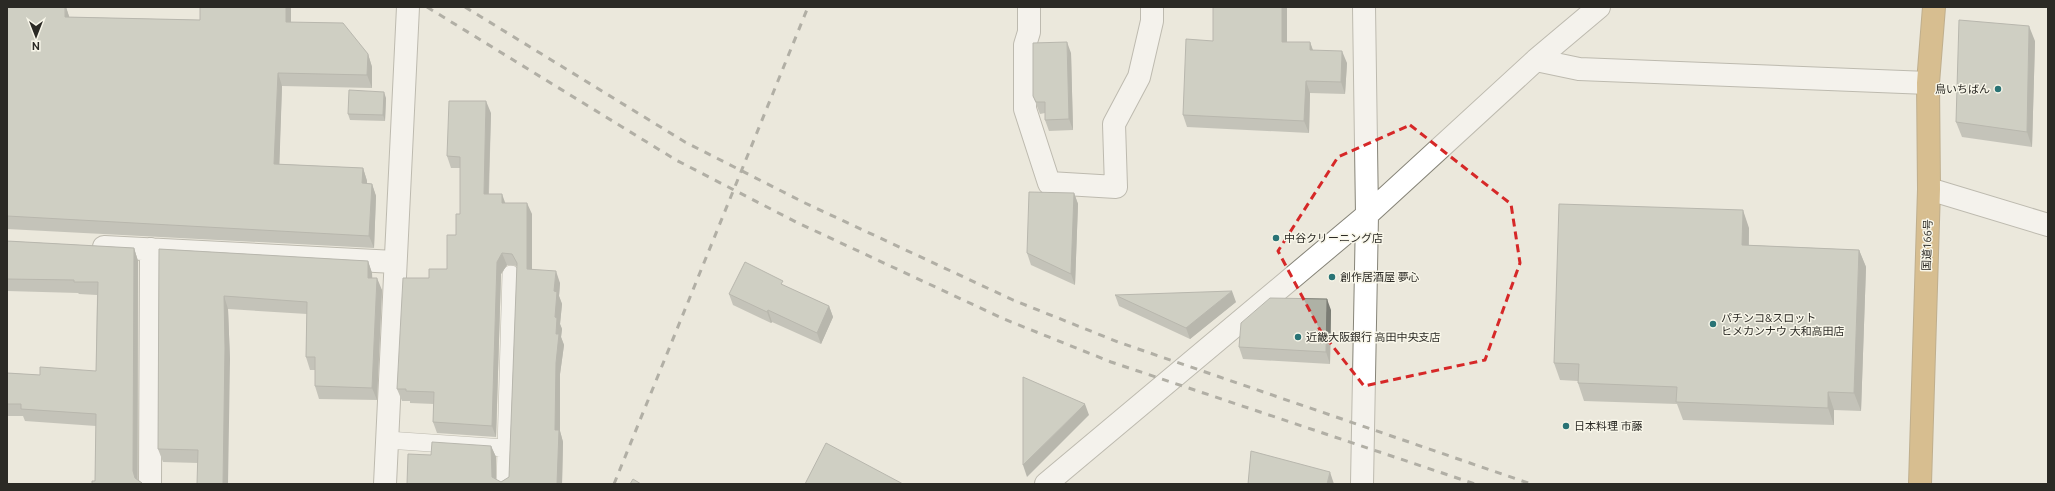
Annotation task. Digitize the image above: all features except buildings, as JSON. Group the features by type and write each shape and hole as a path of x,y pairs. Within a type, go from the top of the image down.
{"highway":[{"name":"国道166号","path":"1920,484 1929,189 1928,83 1934,7"}],"street":[{"path":"385,484 408,7"},
{"path":"1029,7 1029,32 1025,46 1025,109 1049,183 1116,187 1114,124 1139,77 1152,21 1152,7"},
{"path":"1362,484 1367,215 1364,7"},
{"path":"1046,484 1367,215 1536,60 1599,7"},
{"path":"1536,60 1579,69 1928,83"},
{"path":"1929,189 2048,225"},
{"path":"83,245 395,262"},
{"path":"150,484 151,249"}],"lane":[{"path":"504,484 510,274"},
{"path":"387,440 505,448"}],"highlighted area":[{"path":"1410,125 1511,204 1520,263 1485,360 1364,386 1320,330 1278,251 1338,157"}],"railway":[{"path":"427,7 676,160 796,222 1004,319 1111,362 1475,484"},
{"path":"465,7 685,142 805,203 1013,300 1118,342 1531,484"},
{"path":"614,484 808,7"}],"place":[{"name":"鳥いちばん","path":"1998,89"},
{"name":"中谷クリーニング店","path":"1276,238"},
{"name":"創作居酒屋 夢心","path":"1332,277"},
{"name":"パチンコ&スロット ヒメカンナウ 大和高田店","path":"1713,324"},
{"name":"近畿大阪銀行 高田中央支店","path":"1298,337"},
{"name":"日本料理 市藤","path":"1566,426"}]}
